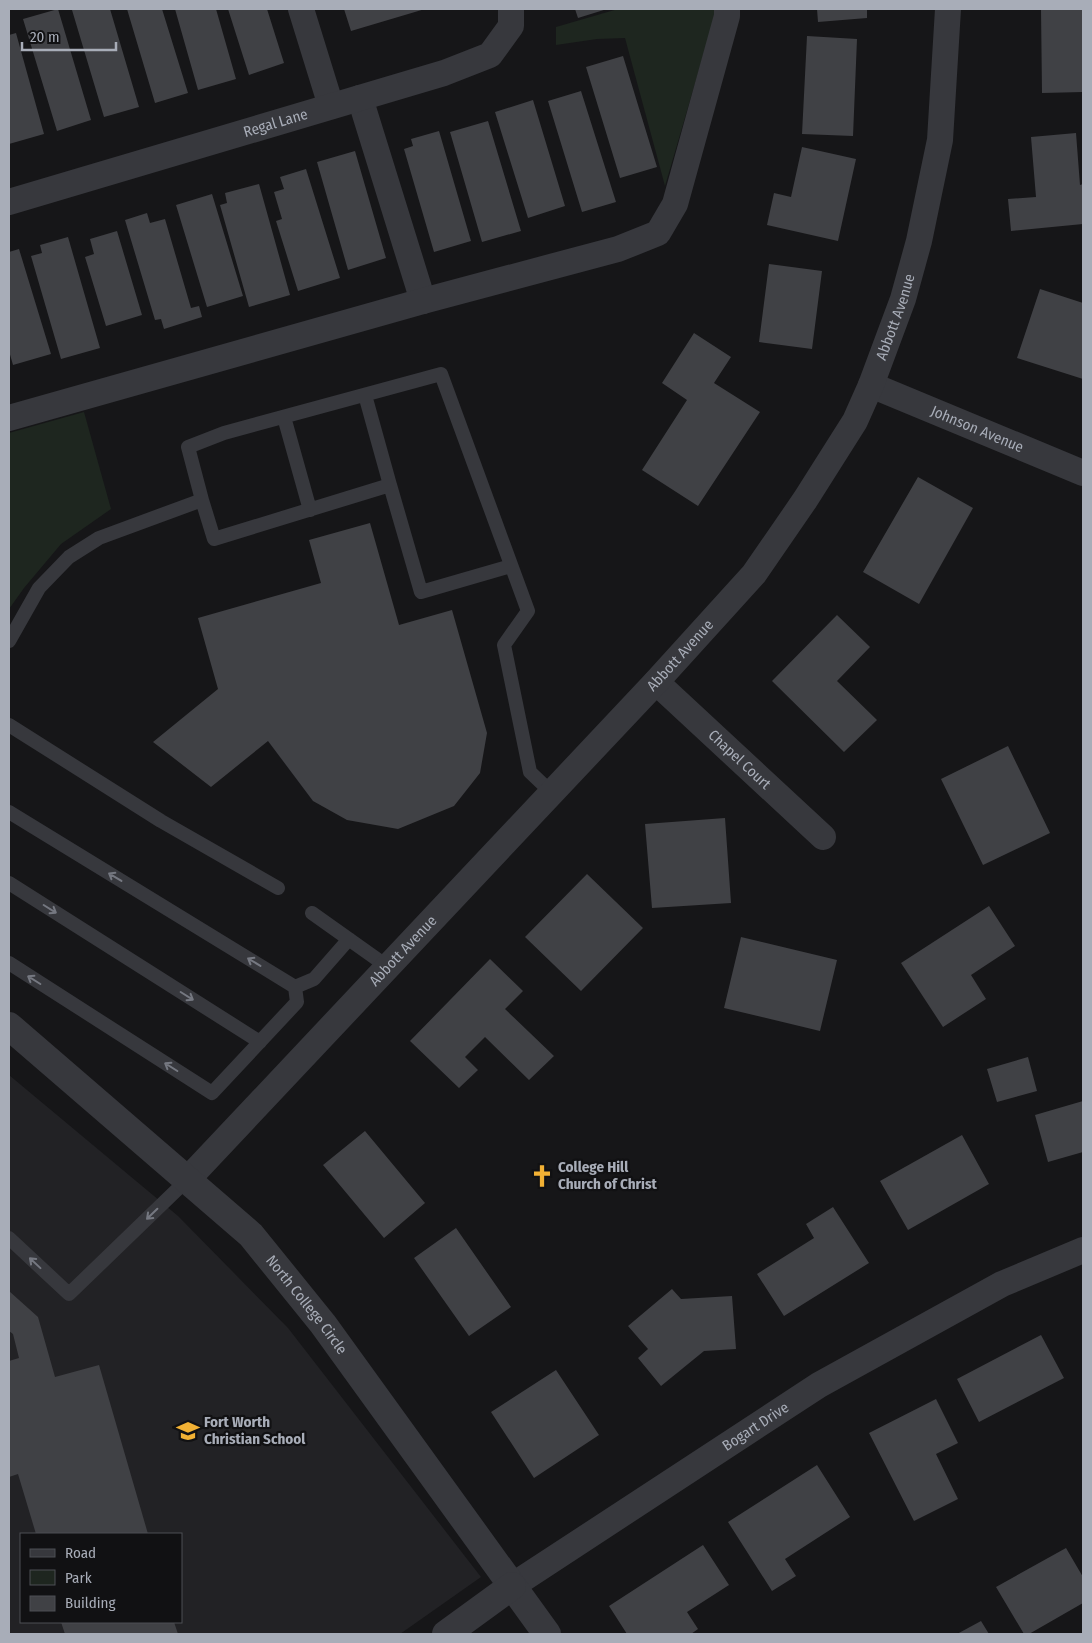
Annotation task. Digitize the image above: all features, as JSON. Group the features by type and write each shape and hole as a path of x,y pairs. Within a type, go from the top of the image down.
{"street":[{"path":"301,9 331,106"},
{"name":"Regal Lane","path":"9,202 444,73 490,54 511,26 511,9"},
{"path":"9,418 423,301 618,249 658,233 676,204 727,16 727,9"},
{"name":"Abbott Avenue","path":"187,1180 656,682 754,574 805,500 850,429 871,385 903,299 919,241 940,140 948,9"},
{"path":"360,98 423,301"},
{"name":"Johnson Avenue","path":"871,385 1083,473"},
{"name":"Chapel Court","path":"656,682 823,837"},
{"name":"North College Circle","path":"9,1026 251,1235 322,1324 547,1634"},
{"name":"Bogart Drive","path":"446,1634 512,1586 819,1385 1002,1284 1083,1250"}],"lane":[{"path":"390,485 214,539 188,447 224,433 441,374 528,611 504,646 530,772 552,793"},
{"path":"365,395 421,592 511,566"},
{"path":"284,417 310,510"},
{"path":"9,641 40,588 69,557 99,538 202,500"},
{"path":"9,725 161,820 278,888"},
{"path":"9,812 295,987"},
{"path":"9,883 260,1042"},
{"path":"312,913 388,967"},
{"path":"295,987 314,979 349,939"},
{"path":"9,964 212,1093 297,1002 295,987"},
{"path":"9,1238 69,1294 187,1180"}],"shaded area":[{"name":"Fort Worth Christian School","path":"9,1075 178,1216 288,1328 481,1577 400,1634 9,1634"}],"green space":[{"path":"618,9 715,9 713,22 665,186 625,38 597,39 556,45 556,27"},
{"path":"84,412 111,509 61,544 9,609 9,433"}],"building":[{"path":"58,9 91,120 57,131 23,19"},
{"path":"110,9 139,107 104,117 72,10"},
{"path":"127,9 162,9 188,93 155,103"},
{"path":"175,9 216,9 236,79 198,90"},
{"path":"228,9 267,9 284,63 249,75"},
{"path":"344,9 425,9 351,31"},
{"path":"575,9 607,9 578,18"},
{"path":"817,9 867,9 867,18 818,22"},
{"path":"1041,9 1083,9 1083,92 1042,93"},
{"path":"16,33 44,134 9,144 9,35"},
{"path":"807,36 857,39 853,136 802,134"},
{"path":"623,56 657,167 620,178 586,67"},
{"path":"581,91 616,202 582,212 548,101"},
{"path":"533,100 565,206 528,218 495,112"},
{"path":"488,121 521,231 482,242 450,132"},
{"path":"439,131 471,241 434,252 404,149 413,146 411,139"},
{"path":"1076,133 1080,185 1083,184 1083,224 1011,231 1008,199 1036,197 1031,137"},
{"path":"802,147 856,159 838,241 767,225 774,193 791,197"},
{"path":"355,151 386,258 348,270 317,162"},
{"path":"306,169 340,278 298,291 276,221 282,219 274,192 284,189 280,177"},
{"path":"259,184 290,295 249,307 220,205 227,203 225,193"},
{"path":"212,194 243,296 207,307 176,205"},
{"path":"147,213 150,223 165,219 191,308 199,306 202,317 164,329 161,319 155,320 125,220"},
{"path":"117,231 142,315 106,326 85,257 94,254 90,239"},
{"path":"68,237 100,348 61,359 31,256 42,253 40,245"},
{"path":"19,249 51,354 13,365 9,351 9,252"},
{"path":"769,264 822,271 812,349 759,342"},
{"path":"1040,289 1083,303 1083,379 1017,358"},
{"path":"694,333 731,357 714,383 760,412 698,506 642,470 687,400 662,383"},
{"path":"918,477 973,508 919,604 863,572"},
{"path":"370,523 399,625 452,610 487,733 480,773 454,806 398,829 347,820 313,801 268,741 211,787 153,742 218,689 198,618 321,583 309,540"},
{"path":"837,615 870,647 837,681 877,720 844,752 772,681"},
{"path":"1008,746 1050,833 983,865 941,779"},
{"path":"725,818 731,903 652,908 645,824"},
{"path":"587,874 643,928 581,991 525,937"},
{"path":"989,906 1015,946 971,975 986,999 943,1027 901,963"},
{"path":"741,937 837,960 820,1031 724,1008"},
{"path":"490,959 523,991 505,1009 554,1056 529,1080 485,1037 465,1057 478,1070 459,1088 410,1041"},
{"path":"1028,1057 1037,1091 997,1102 987,1069"},
{"path":"1083,1101 1083,1152 1048,1162 1035,1115"},
{"path":"365,1131 425,1203 384,1238 323,1165"},
{"path":"962,1135 989,1184 908,1230 880,1181"},
{"path":"833,1207 869,1263 784,1316 757,1274 814,1238 806,1224"},
{"path":"456,1228 511,1307 469,1336 414,1258"},
{"path":"672,1289 681,1299 732,1296 736,1349 704,1351 661,1386 638,1358 648,1349 628,1326"},
{"path":"9,1291 38,1317 55,1377 99,1365 148,1533 36,1533 18,1474 9,1477 9,1361 19,1358 13,1334 9,1331"},
{"path":"1041,1335 1064,1378 979,1422 957,1379"},
{"path":"556,1370 599,1435 534,1478 491,1412"},
{"path":"936,1399 958,1443 936,1454 958,1499 914,1521 869,1433"},
{"path":"817,1465 850,1517 785,1559 796,1576 772,1591 728,1522"},
{"path":"703,1545 729,1585 687,1612 698,1629 691,1634 627,1634 609,1606"},
{"path":"1066,1548 1083,1577 1083,1603 1029,1634 1024,1634 996,1587"},
{"path":"981,1621 989,1634 957,1634"},
{"path":"61,1623 174,1623 178,1634 65,1634"}],"place":[{"name":"College Hill Church of Christ","path":"542,1176"},
{"name":"Fort Worth Christian School","path":"188,1431"}]}
